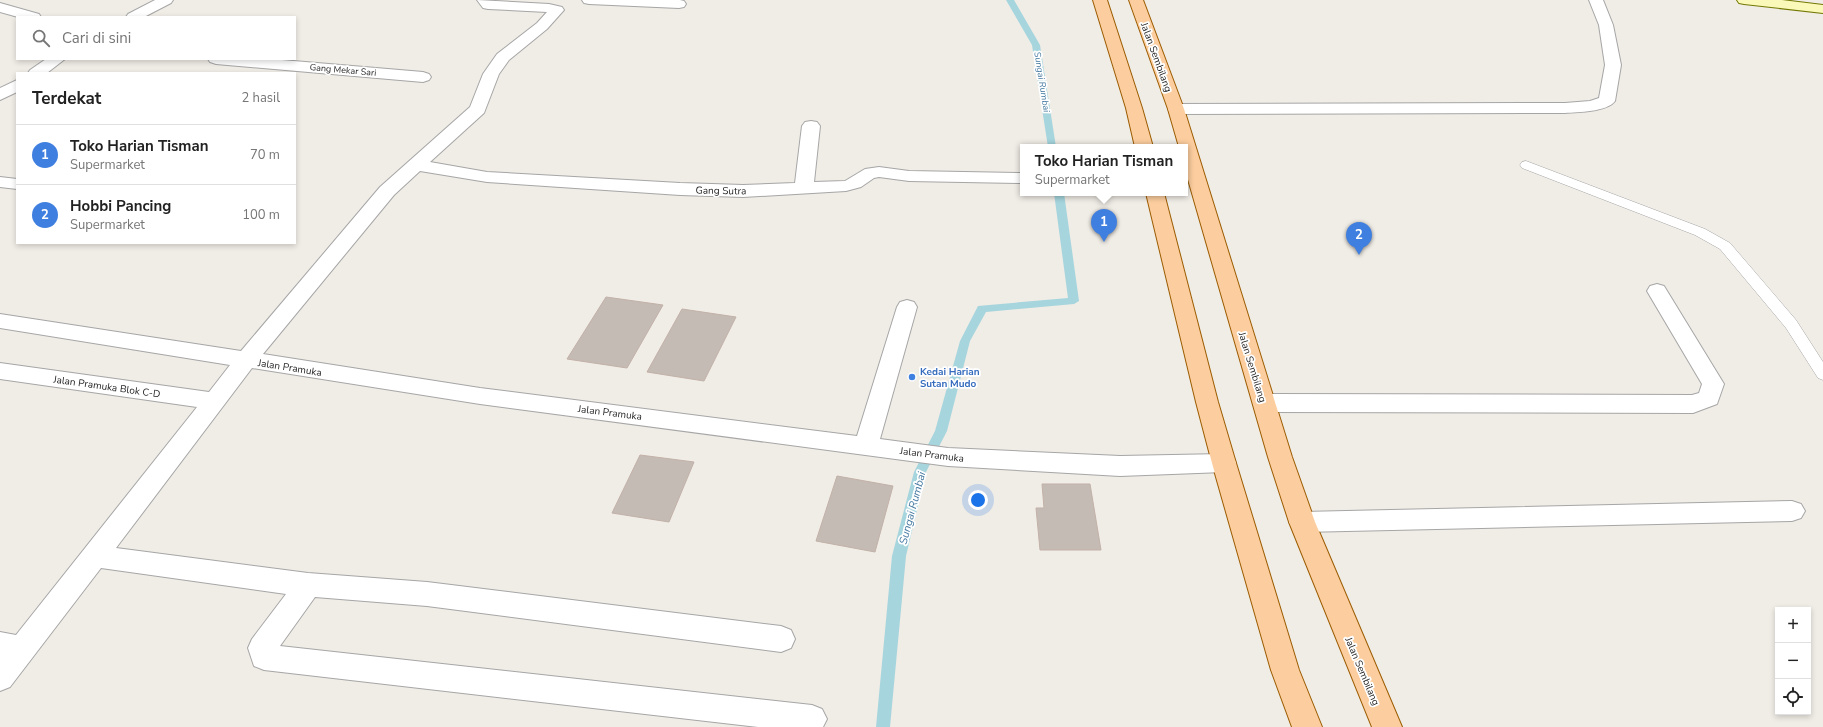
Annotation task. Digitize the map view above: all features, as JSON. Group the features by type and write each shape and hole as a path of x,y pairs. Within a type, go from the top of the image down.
{"main road":[{"path":"1100,0 1134,108 1143,144"},
{"name":"Jalan Sembilang","path":"1136,0 1176,109 1186,144"},
{"name":"Jalan Sembilang","path":"1188,149 1264,403 1302,522 1387,727"},
{"path":"1156,196 1207,402 1224,463 1286,670 1307,727"}],"street":[{"path":"0,7 13,0"},
{"path":"135,16 166,0"},
{"path":"484,0 488,5 549,8 575,3 679,4"},
{"path":"1176,109 1565,108 1592,106 1607,101 1613,65 1606,26 1596,0"},
{"path":"1744,0 1823,9"},
{"path":"0,678 11,647 94,556 246,360 387,191 478,109 491,74 503,57 542,26 575,3"},
{"path":"0,7 31,16"},
{"path":"38,72 56,60"},
{"name":"Gang Mekar Sari","path":"228,60 423,77"},
{"path":"0,81 16,84"},
{"path":"0,95 16,85"},
{"path":"804,187 811,126"},
{"name":"Gang Sutra","path":"416,165 487,177 673,189 743,191 846,186 856,184 871,173 894,173 909,176 1020,178"},
{"path":"0,182 16,184"},
{"path":"1264,403 1693,404 1709,398 1713,384 1657,291"},
{"path":"866,445 907,307"},
{"name":"Jalan Pramuka","path":"0,321 480,396 866,445 948,457 1120,466 1224,463"},
{"name":"Jalan Pramuka Blok C-D","path":"0,371 214,401"},
{"path":"1302,522 1792,511"},
{"path":"94,556 308,585 427,594 781,639"},
{"path":"308,585 262,648 264,657 812,720"}],"lane":[{"path":"1526,166 1700,232 1725,246 1791,324 1823,374"}],"building":[{"path":"606,297 663,305 627,368 567,359"},
{"path":"682,309 736,317 704,381 647,372"},
{"path":"640,455 694,462 669,522 612,513"},
{"path":"837,476 893,486 875,552 816,541"},
{"path":"1042,484 1090,484 1101,550 1040,550 1036,508 1044,508"}],"waterway":[{"name":"Sungai Rumbai","path":"1010,0 1036,45 1052,144"},
{"name":"Sungai Rumbai","path":"883,727 899,556 920,472 941,431 965,341 982,309 1074,301 1059,196"}],"place":[{"name":"Toko Harian Tisman","path":"1104,242"},
{"name":"Hobbi Pancing","path":"1359,255"},
{"name":"Kedai Harian Sutan Mudo","path":"912,377"}]}
